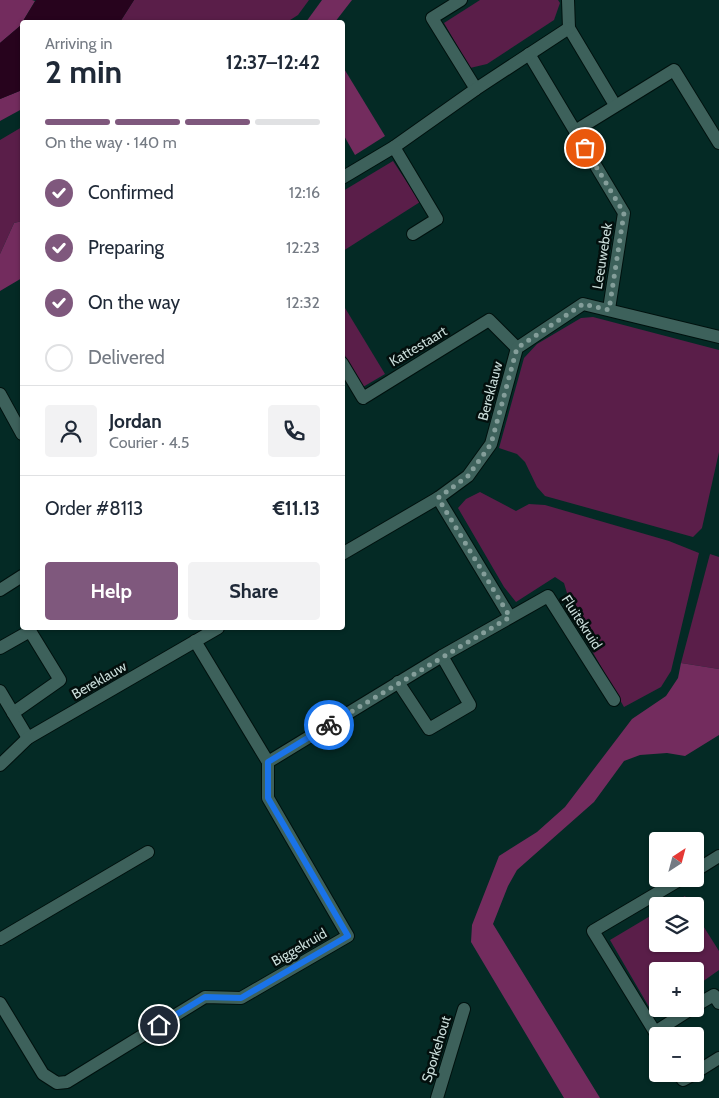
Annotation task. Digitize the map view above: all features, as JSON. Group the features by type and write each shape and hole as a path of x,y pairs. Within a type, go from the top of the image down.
{"street":[{"path":"461,0 432,18 476,89"},
{"path":"568,0 569,28 615,105"},
{"path":"345,176 394,147 476,89 569,28"},
{"name":"Leeuwebek","path":"529,54 624,213 609,310"},
{"path":"575,131 674,70 719,143"},
{"path":"394,147 437,219 413,234"},
{"name":"Bereklauw","path":"345,552 438,498 468,476 491,444 517,348 583,304 719,338"},
{"name":"Kattestaart","path":"345,368 363,398 490,320 517,348"},
{"path":"0,394 20,430"},
{"path":"438,498 510,617"},
{"path":"0,590 20,577"},
{"name":"Fluitekruid","path":"268,762 398,682 548,596 614,700"},
{"name":"Bereklauw","path":"0,765 28,738 214,630"},
{"path":"0,648 30,631 60,680 13,713"},
{"path":"195,641 268,762"},
{"path":"398,682 429,729 470,705 442,656"},
{"path":"0,691 28,738"},
{"name":"Biggekruid","path":"0,1003 43,1074 57,1083 67,1082 205,997 241,998 348,936 268,798 268,762"},
{"path":"0,939 148,852"},
{"path":"704,865 719,856"},
{"path":"652,1027 593,931 666,888"},
{"path":"704,1001 714,995 719,1003"},
{"name":"Sporkehout","path":"437,1098 464,1009"},
{"path":"666,1027 680,1017"},
{"path":"704,1067 719,1058"}],"shaded area":[{"path":"0,0 35,1 24,20 20,20 20,26 0,43"},
{"path":"36,0 134,0 121,20 23,20"},
{"path":"134,0 309,0 298,15 290,20 121,20"},
{"path":"322,0 352,0 337,20 307,20"},
{"path":"480,0 558,0 560,3 554,20 487,64 470,68 444,23"},
{"path":"20,26 20,91 0,99 0,43"},
{"path":"345,70 385,136 355,155 345,138"},
{"path":"20,91 20,110 0,121 0,99"},
{"path":"20,128 20,222 14,223 0,254 0,140"},
{"path":"393,161 420,202 345,250 345,190"},
{"path":"20,222 20,279 0,291 0,254 14,223"},
{"path":"345,308 385,374 363,387 345,356"},
{"path":"593,317 719,350 719,452 702,528 693,537 545,496 537,487 525,462 517,454 499,448 524,358 537,344 581,318"},
{"path":"480,492 516,511 529,504 545,505 669,541 699,553 671,671 661,687 624,707 575,621 566,600 567,593 564,583 555,577 516,602 504,587 458,508 466,499"},
{"path":"710,554 719,557 719,669 681,663"},
{"path":"681,663 719,669 719,735 685,756 667,753 640,755 624,761 594,802 517,870 508,886 493,924 600,1098 564,1098 471,942 472,925 499,856 537,832 565,807 632,719 666,696 678,678"},
{"path":"649,917 649,952 704,952 704,927 719,951 719,970 704,981 704,962 649,962 649,1007 610,940"}],"way so far":[{"path":"329,725 510,617 438,498 468,476 491,444 517,348 583,304 609,310 624,213 585,148"}],"route":[{"path":"159,1025 205,997 241,998 348,936 268,798 268,762 329,725"}]}
